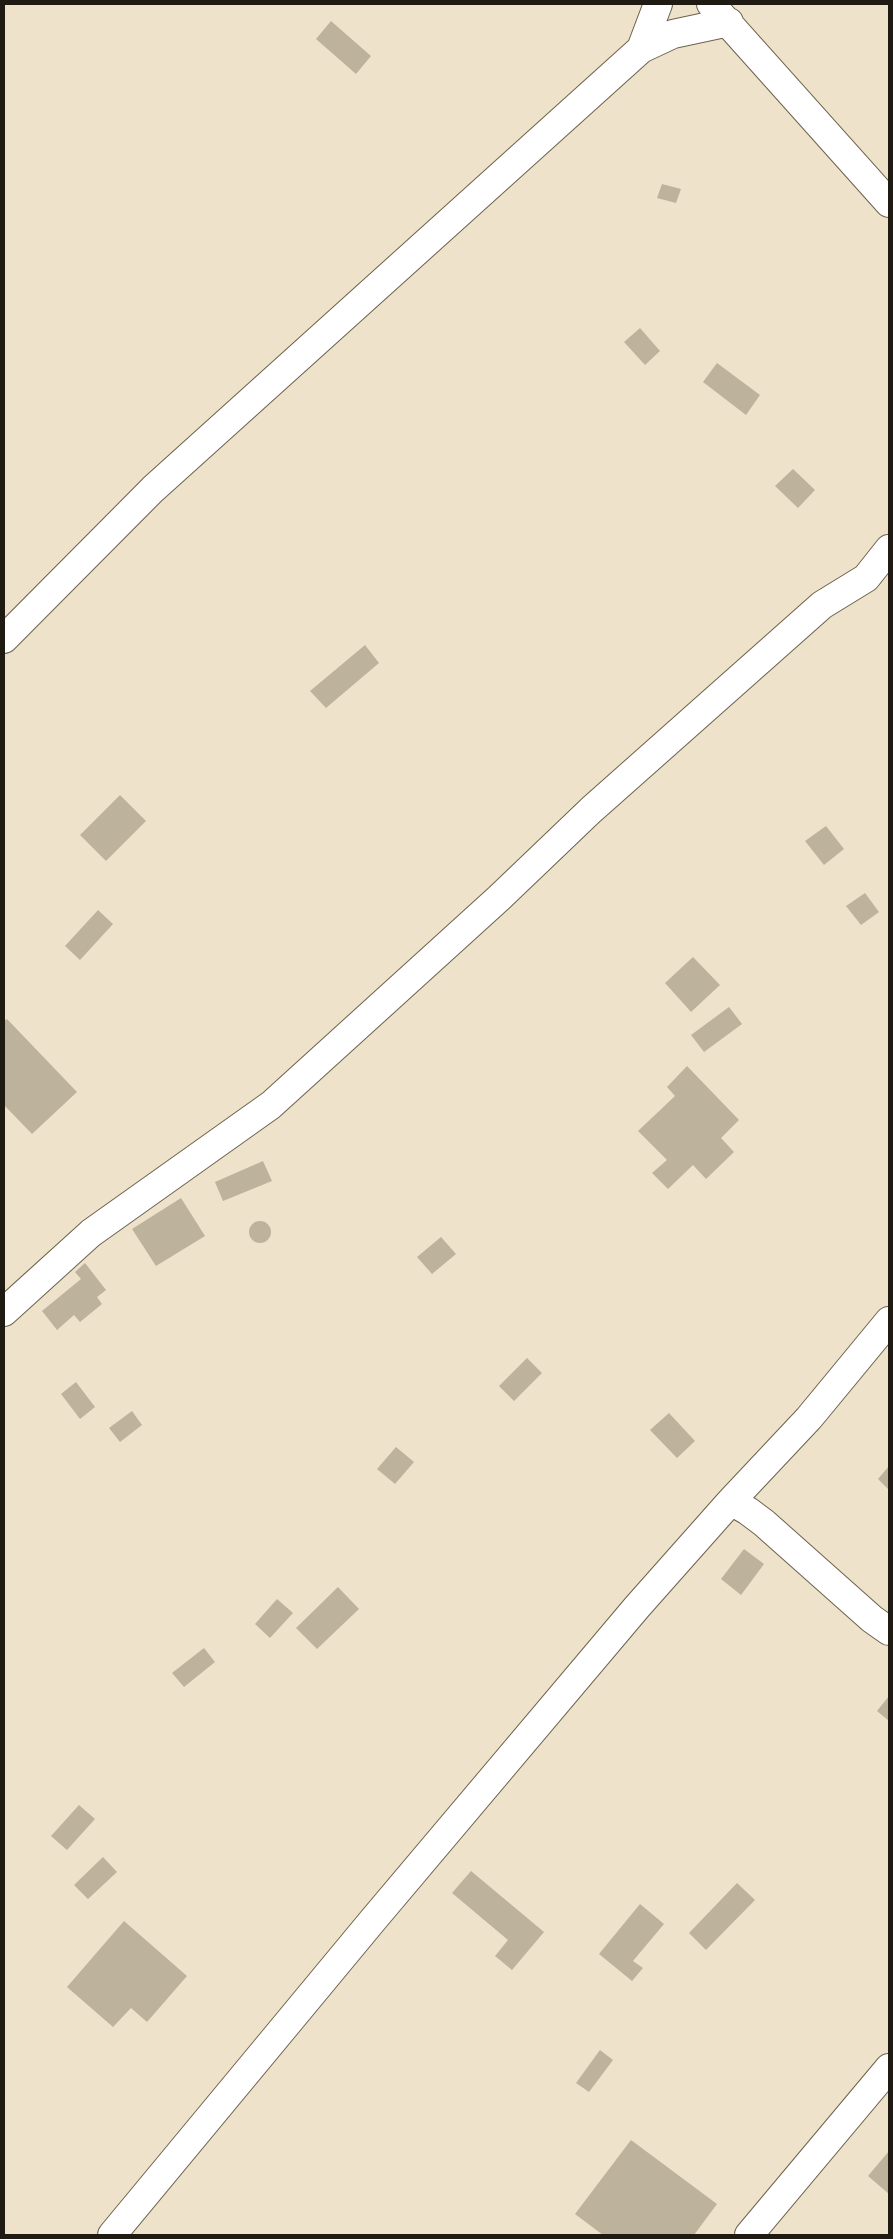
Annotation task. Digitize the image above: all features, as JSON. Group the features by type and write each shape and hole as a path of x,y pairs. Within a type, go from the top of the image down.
{"street":[{"path":"641,48 658,4"},
{"path":"4,639 153,489 641,48 720,13 889,203"},
{"path":"4,1312 91,1233 271,1105 499,898 591,810 822,605 866,578 889,549"},
{"path":"112,2235 373,1920 624,1622 809,1418 889,1321"},
{"path":"731,1502 758,1519 872,1619 889,1630"},
{"path":"749,2235 889,2068"}],"building":[{"path":"331,21 371,56 356,74 316,39"},
{"path":"662,184 681,189 676,203 657,198"},
{"path":"640,328 660,351 645,365 624,342"},
{"path":"717,363 760,395 746,415 703,382"},
{"path":"793,469 815,490 798,508 775,486"},
{"path":"365,645 379,663 326,708 310,691"},
{"path":"120,795 146,821 106,861 80,835"},
{"path":"826,826 844,849 824,865 805,841"},
{"path":"865,893 879,912 861,925 846,906"},
{"path":"98,910 113,924 80,960 65,946"},
{"path":"693,957 720,985 691,1012 665,983"},
{"path":"729,1007 742,1024 704,1052 691,1035"},
{"path":"7,1019 77,1092 32,1134 4,1105 4,1021"},
{"path":"687,1066 739,1120 721,1138 734,1152 706,1179 693,1165 668,1189 652,1173 667,1160 638,1131 675,1096 667,1087"},
{"path":"263,1161 272,1181 223,1201 215,1182"},
{"path":"181,1198 205,1236 156,1266 132,1229"},
{"path":"260,1221 268,1224 271,1232 268,1240 260,1243 252,1240 249,1232 252,1224"},
{"path":"441,1237 456,1254 432,1274 417,1257"},
{"path":"85,1263 106,1290 97,1297 102,1304 80,1322 74,1315 57,1330 42,1311 81,1279 75,1272"},
{"path":"527,1358 542,1373 514,1401 499,1386"},
{"path":"76,1382 95,1407 80,1419 61,1394"},
{"path":"132,1411 142,1425 120,1442 109,1428"},
{"path":"669,1413 695,1441 677,1458 650,1430"},
{"path":"396,1447 414,1462 395,1484 377,1469"},
{"path":"889,1466 889,1490 878,1479"},
{"path":"744,1549 764,1564 741,1595 721,1579"},
{"path":"338,1587 359,1609 317,1649 296,1628"},
{"path":"277,1599 293,1613 270,1638 255,1624"},
{"path":"204,1648 215,1662 184,1687 172,1673"},
{"path":"889,1696 889,1721 877,1711"},
{"path":"79,1805 95,1819 67,1850 51,1836"},
{"path":"103,1857 117,1872 88,1899 74,1885"},
{"path":"471,1871 544,1932 512,1970 495,1956 508,1940 452,1893"},
{"path":"737,1883 755,1900 706,1950 689,1933"},
{"path":"640,1904 664,1924 633,1961 643,1968 632,1981 599,1954"},
{"path":"124,1921 187,1976 147,2022 131,2008 113,2027 67,1987"},
{"path":"600,2050 613,2060 589,2092 576,2083"},
{"path":"631,2140 717,2204 694,2235 603,2235 575,2214"},
{"path":"889,2151 889,2194 868,2176"}]}
